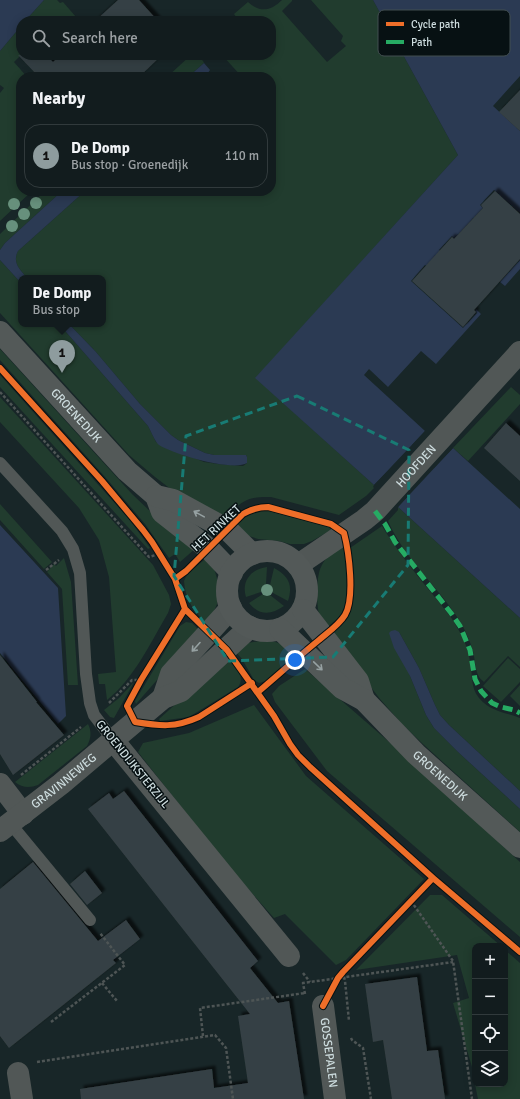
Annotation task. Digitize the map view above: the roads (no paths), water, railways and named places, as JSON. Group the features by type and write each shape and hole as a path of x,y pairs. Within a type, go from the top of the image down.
{"main road":[{"name":"GROENEDIJK","path":"0,332 127,471 156,496 173,500 228,530 252,554"},
{"name":"GROENEDIJK","path":"156,496 162,512 209,549 232,573"},
{"path":"264,551 277,552 289,557 298,565 306,579 307,595 303,610 293,622 280,629 270,631 250,627 239,619 231,608 227,596 228,584 232,573 240,561 252,554 264,551"},
{"name":"GROENEDIJK","path":"303,610 358,681 364,700"},
{"name":"GROENEDIJK","path":"280,629 342,688 364,700 416,754 520,847"}],"street":[{"name":"HOOFDEN","path":"298,565 375,511 520,352"},
{"name":"GRAVINNEWEG","path":"162,698 171,674 231,608"},
{"name":"GRAVINNEWEG","path":"11,823 62,784 162,698 181,691 227,650 250,627"},
{"name":"GROENDIJKSTERZIJL","path":"114,740 289,956"},
{"path":"2,786 11,823"},
{"name":"GOSSEPALEN","path":"323,1006 335,1099"},
{"path":"18,1073 22,1099"}],"lane":[{"name":"GROENDIJKSTERZIJL","path":"0,463 62,531 73,549 80,573 86,674 90,702 94,716 114,740"},
{"path":"11,823 90,920"}],"water":[{"path":"0,0 44,0 30,16 16,16 16,32 0,51"},
{"path":"373,0 520,0 520,76 493,106 520,131 520,213 494,190 480,205 483,208 454,239 452,236 439,250 442,252 428,267 425,265 411,281 463,328 477,313 475,310 476,309 481,314 436,364 421,351 388,387 369,369 364,375 425,431 412,445 434,468 453,448 520,509 520,618 398,507 408,496 386,473 374,485 255,378 458,155 404,56 510,56 510,10 378,10"},
{"path":"204,63 210,70 209,72 194,72"},
{"path":"57,196 79,196 18,251 16,255 16,262 19,269 24,275 18,275 18,280 0,260 0,250 5,243"},
{"path":"520,260 520,269 505,286 500,282"},
{"path":"62,327 72,327 96,352 140,404 171,435 205,453 214,455 246,455 247,463 240,465 217,464 166,449 158,444 148,426"},
{"path":"0,525 58,588 66,716 58,724 0,653"},
{"path":"395,630 399,632 419,668 440,715 520,791 520,809 434,728 426,715 410,676 394,648 389,633"}],"place":[{"name":"De Domp","path":"62,373"}]}
